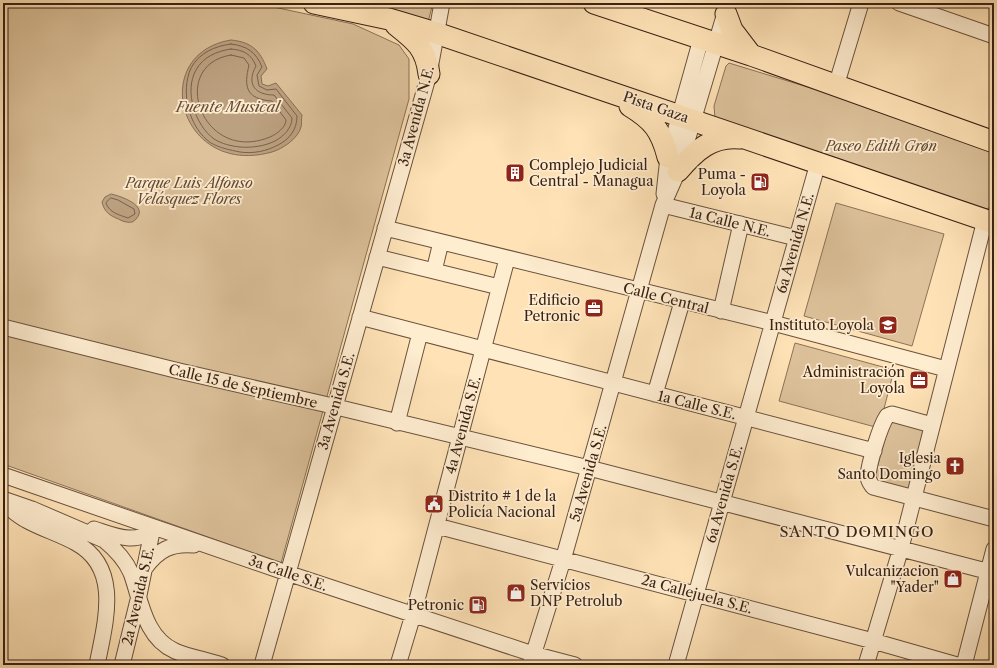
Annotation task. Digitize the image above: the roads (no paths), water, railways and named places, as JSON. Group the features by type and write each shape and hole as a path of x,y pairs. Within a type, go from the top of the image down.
{"highway":[{"name":"Pista Gaza","path":"314,3 389,20 436,33 818,163 991,220"},
{"path":"594,3 751,55 994,142"},
{"path":"727,8 732,30 751,55"},
{"path":"389,20 408,35 422,49 428,62 429,74"},
{"path":"596,87 642,113 652,121 660,133 673,164 698,151 708,143 723,138 747,138"}],"street":[{"name":"3a Avenida N.E.","path":"385,228 429,74 442,3"},
{"path":"836,86 861,3"},
{"path":"899,3 994,36"},
{"name":"5a Avenida S.E.","path":"532,659 563,560 640,291 673,164 709,42 727,8"},
{"name":"6a Avenida N.E.","path":"773,323 818,163"},
{"name":"1a Calle N.E.","path":"663,205 796,238"},
{"path":"866,665 901,548 946,369 991,220"},
{"path":"721,311 741,224"},
{"name":"Calle Central","path":"385,228 682,302 773,323 946,369"},
{"name":"3a Avenida S.E.","path":"287,573 385,228"},
{"path":"434,271 441,242"},
{"path":"377,257 499,287"},
{"name":"4a Avenida S.E.","path":"398,665 437,526 507,259"},
{"path":"655,394 682,302"},
{"name":"1a Calle S.E.","path":"360,318 874,451"},
{"name":"6a Avenida S.E.","path":"676,665 773,323"},
{"name":"Calle 15 de Septiembre","path":"3,327 179,372 589,468 991,572"},
{"path":"397,423 420,333"},
{"path":"932,425 892,414 887,416 874,451 868,475 869,482 873,487 994,519"},
{"name":"3a Calle S.E.","path":"3,475 413,615 532,659 575,665"},
{"path":"3,499 125,538 142,537 149,533 153,527"},
{"path":"3,503 25,520 85,548 100,566 106,584 108,597 97,665"},
{"path":"32,509 93,534 114,548 131,573 138,600 154,633 171,649 222,665"},
{"name":"2a Callejuela S.E.","path":"437,526 873,641 957,665"},
{"name":"2a Avenida S.E.","path":"122,665 138,600 153,527"},
{"path":"145,568 157,554 168,547 182,544 209,546"},
{"path":"964,665 991,572 994,549"},
{"path":"262,665 287,573"}],"water":[{"name":"Fuente Musical","path":"231,40 249,45 258,52 267,69 261,76 262,84 268,86 276,83 302,115 301,127 297,136 276,151 240,155 215,147 196,132 185,111 183,88 189,67 205,50"},
{"path":"111,194 127,199 136,206 139,210 139,214 133,222 124,222 106,212 102,202 105,197"}],"place":[{"name":"Complejo Judicial Central - Managua","path":"515,173"},
{"name":"Puma - Loyola","path":"760,182"},
{"name":"Edificio Petronic","path":"594,308"},
{"name":"Instituto Loyola","path":"888,325"},
{"name":"Administración Loyola","path":"919,380"},
{"name":"Iglesia Santo Domingo","path":"955,466"},
{"name":"Distrito # 1 de la Policía Nacional","path":"434,504"},
{"name":"Vulcanizacion \"Yader\"","path":"953,579"},
{"name":"Servicios DNP Petrolub","path":"516,593"},
{"name":"Petronic","path":"478,605"}],"district":[{"name":"SANTO DOMINGO","path":"857,531"}],"park label":[{"name":"Paseo Edith Grøn","path":"881,146"},
{"name":"Parque Luis Alfonso Velásquez Flores","path":"189,192"}]}
